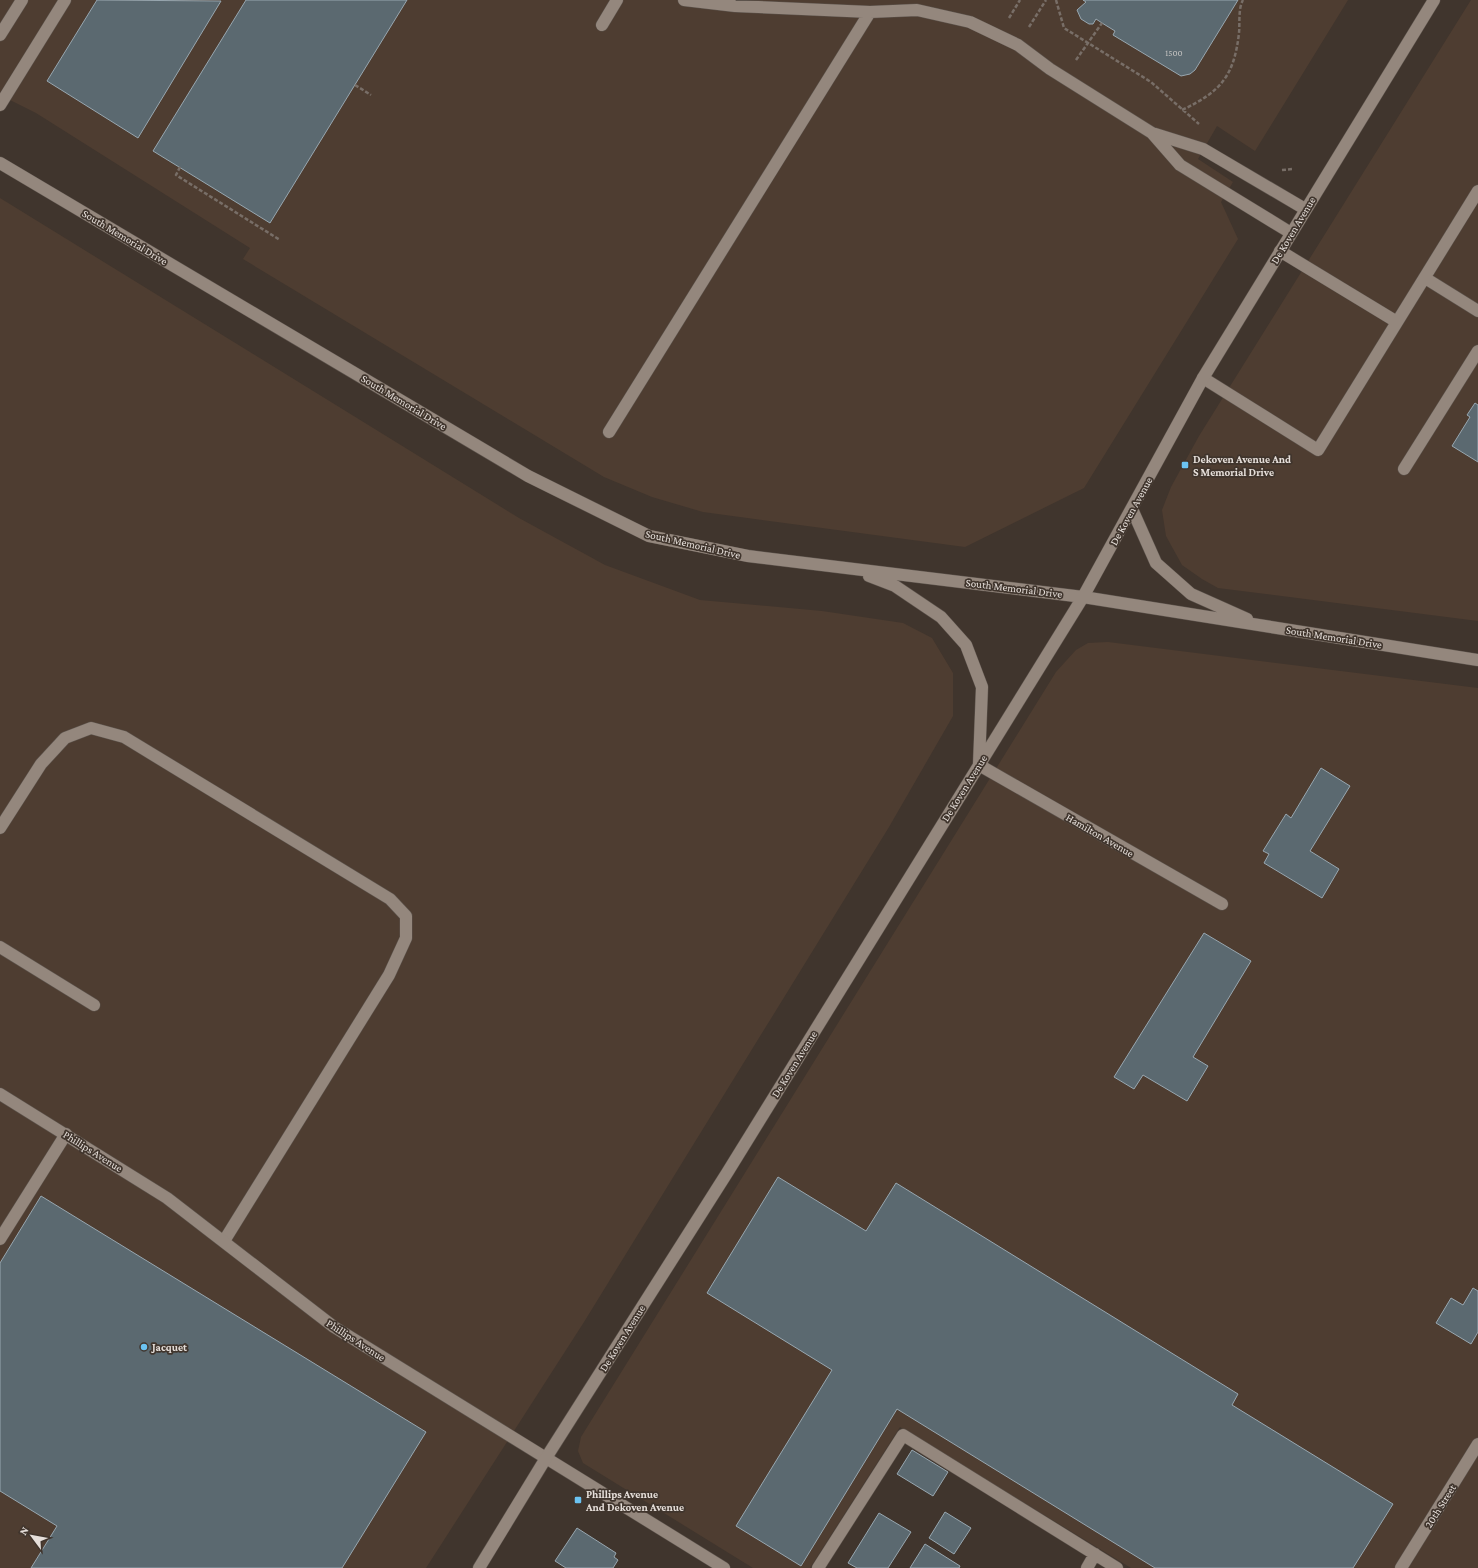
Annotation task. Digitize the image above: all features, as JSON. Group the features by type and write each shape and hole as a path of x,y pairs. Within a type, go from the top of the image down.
{"street":[{"path":"0,35 22,0"},
{"path":"0,105 65,0"},
{"path":"602,25 617,0"},
{"path":"684,0 735,6 870,12 917,10 970,22 1018,45 1050,69 1152,133 1203,149 1305,209"},
{"name":"De Koven Avenue","path":"479,1568 546,1458 727,1173 1083,597 1203,378 1434,0"},
{"path":"609,432 870,12"},
{"path":"1152,133 1180,165 1291,233"},
{"name":"South Memorial Drive","path":"0,163 528,476 649,536 748,556 1083,597 1478,660"},
{"path":"1203,378 1318,450 1478,192"},
{"path":"1280,251 1397,322"},
{"path":"1425,278 1478,311"},
{"path":"1404,469 1478,351"},
{"path":"1132,509 1156,563 1179,584 1191,594 1263,626"},
{"path":"851,569 895,586 941,616 966,645 982,687 979,765"},
{"path":"0,828 41,764 65,738 91,728 124,737 390,899 406,916 406,938 389,976 224,1241"},
{"name":"Hamilton Avenue","path":"979,765 1222,904"},
{"path":"0,947 94,1006"},
{"name":"Phillips Avenue","path":"0,1094 167,1198 334,1327 724,1568"},
{"path":"0,1239 66,1134"},
{"path":"818,1568 903,1436 1117,1568"},
{"name":"20th Street","path":"1402,1568 1478,1444"},
{"path":"1087,1568 1095,1554"}],"path":[{"path":"1042,6 1046,0"},
{"path":"1056,0 1064,28 1151,82 1182,110 1202,100 1216,90 1225,80 1233,63 1243,0"},
{"path":"1066,78 1087,43 1102,23"},
{"path":"354,85 371,95"},
{"path":"180,168 176,175 280,240"}],"shaded area":[{"path":"0,0 1348,0 1255,151 1217,126 1198,159 1233,182 1221,202 1238,239 1084,488 965,547 703,512 652,497 604,477 243,259 250,248 36,113 0,95"},
{"path":"1471,0 1478,0 1478,621 1218,588 1182,565 1166,536 1162,510 1171,487 1199,436"},
{"path":"0,198 519,518 605,565 700,600 822,611 903,623 932,638 953,673 953,716 889,827 584,1322 426,1568 0,1568"},
{"path":"1108,642 1478,688 1478,1568 1131,1568 900,1427 810,1568 753,1568 583,1463 578,1451 581,1437 1056,672 1076,650 1088,643"}],"building":[{"path":"97,0 221,1 138,138 47,81"},
{"path":"246,0 407,0 270,223 153,151"},
{"path":"1083,0 1238,0 1195,70 1190,74 1181,76 1113,35 1115,31 1096,19 1093,24 1089,24 1081,19 1077,10 1086,2"},
{"path":"1475,403 1478,405 1478,462 1452,446 1470,417 1467,415"},
{"path":"1321,768 1350,786 1310,851 1339,869 1322,898 1264,863 1269,854 1263,851 1286,814 1291,818"},
{"path":"1204,933 1251,961 1193,1057 1208,1066 1187,1101 1143,1075 1134,1089 1114,1077"},
{"path":"778,1177 866,1231 896,1183 1238,1394 1232,1405 1393,1504 1353,1568 1155,1568 897,1409 801,1566 736,1526 832,1370 707,1293"},
{"name":"Jacquet","path":"41,1196 426,1432 342,1568 31,1568 57,1526 0,1491 0,1263"},
{"path":"1473,1288 1478,1291 1478,1332 1471,1344 1436,1323 1451,1298 1463,1305"},
{"path":"912,1450 948,1472 933,1496 897,1474"},
{"path":"945,1512 971,1528 954,1554 929,1538"},
{"path":"879,1513 911,1532 888,1568 857,1568 848,1563"},
{"path":"577,1528 616,1553 614,1557 618,1560 613,1568 566,1568 555,1561"},
{"path":"925,1544 960,1566 959,1568 910,1568"}],"place":[{"name":"Dekoven Avenue And S Memorial Drive","path":"1185,465"},
{"name":"Jacquet","path":"144,1347"},
{"name":"Phillips Avenue And Dekoven Avenue","path":"578,1500"}]}
